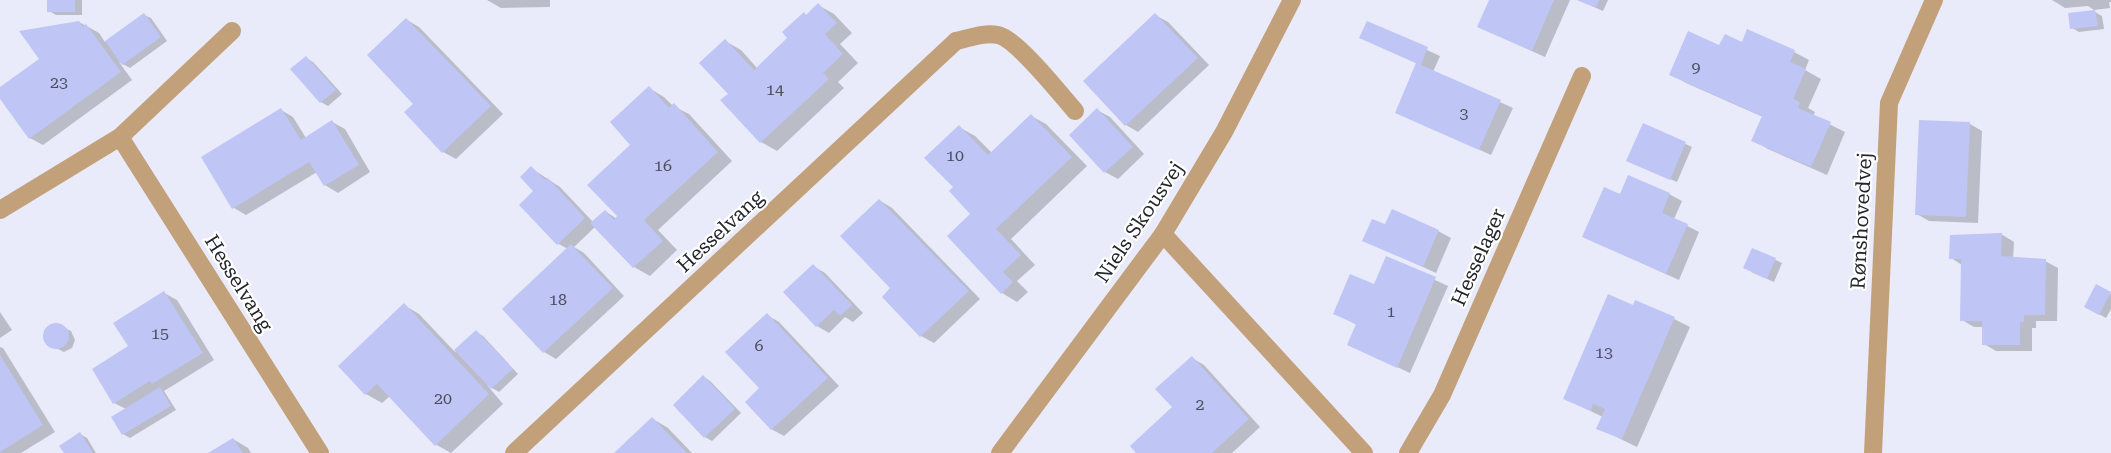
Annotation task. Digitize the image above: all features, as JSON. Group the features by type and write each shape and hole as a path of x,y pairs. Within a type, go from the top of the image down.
{"street":[{"name":"Niels Skousvej","path":"1000,453 1163,234 1224,132 1292,0"},
{"name":"Rønshovedvej","path":"1873,453 1889,103 1934,0"},
{"path":"0,210 120,137 232,32"},
{"name":"Hesselvang","path":"514,453 956,41 985,34 1001,35 1020,49 1076,111"},
{"name":"Hesselager","path":"1408,453 1442,395 1582,76"},
{"name":"Hesselvang","path":"120,137 320,453"},
{"path":"1163,234 1364,453"}],"building":[{"path":"47,0 75,0 75,12 47,12"},
{"path":"1489,0 1554,0 1532,51 1477,27"},
{"path":"1577,0 1599,0 1596,8"},
{"path":"818,3 837,23 825,34 843,54 823,73 829,79 760,143 720,100 728,94 699,63 725,39 754,70 787,38 782,32 804,12 806,15"},
{"path":"2095,10 2098,26 2070,29 2068,13"},
{"path":"144,13 161,37 122,65 105,41"},
{"path":"1155,13 1198,58 1125,126 1083,81"},
{"path":"406,18 491,106 442,153 404,112 413,104 367,55"},
{"path":"79,21 83,27 86,24 121,72 29,139 0,99 0,87 39,59 19,31"},
{"path":"1367,21 1428,47 1421,65 1501,100 1479,150 1395,113 1416,63 1359,38"},
{"path":"1747,29 1795,50 1790,62 1806,69 1793,99 1800,102 1798,108 1831,122 1811,167 1751,141 1762,116 1669,75 1688,31 1719,45 1725,34 1742,42"},
{"path":"306,56 336,90 320,103 290,69"},
{"path":"649,86 669,108 674,103 718,152 644,220 663,241 633,268 590,223 605,210 614,220 617,216 587,185 630,145 610,122"},
{"path":"281,108 301,140 332,120 359,165 324,186 309,162 232,209 201,157"},
{"path":"1097,108 1133,147 1104,173 1069,135"},
{"path":"1031,114 1072,157 996,229 1021,255 1003,272 1013,282 1001,294 947,236 970,214 949,191 953,187 924,158 959,125 988,155"},
{"path":"1919,120 1970,122 1966,217 1915,215"},
{"path":"1643,123 1686,142 1670,180 1626,161"},
{"path":"531,166 545,180 548,178 585,218 557,245 519,205 533,191 520,177"},
{"path":"1628,175 1670,193 1662,213 1688,224 1666,274 1582,237 1604,187 1620,194"},
{"path":"879,199 969,291 920,337 882,297 890,288 840,236"},
{"path":"1392,209 1439,230 1423,267 1362,241 1372,219 1385,224"},
{"path":"2002,233 2001,256 2046,259 2045,315 2024,315 2024,322 2020,322 2020,345 1982,345 1982,321 1960,321 1961,259 1949,259 1950,235"},
{"path":"571,244 613,288 543,353 502,309"},
{"path":"1752,248 1776,258 1767,279 1743,268"},
{"path":"1386,256 1436,277 1397,368 1347,345 1356,324 1333,314 1350,274 1374,284"},
{"path":"813,264 852,305 840,316 834,310 816,327 783,292"},
{"path":"2096,284 2111,292 2099,315 2084,307"},
{"path":"164,291 203,353 152,384 150,381 113,404 92,369 128,346 113,323"},
{"path":"1608,294 1633,305 1635,300 1675,317 1622,439 1596,429 1605,409 1593,404 1591,411 1563,399"},
{"path":"404,303 489,394 435,446 377,384 365,395 338,366"},
{"path":"767,313 828,378 771,430 745,402 759,388 725,352"},
{"path":"56,323 65,327 69,336 65,345 56,349 47,345 43,336 47,327"},
{"path":"476,330 513,369 491,389 454,350"},
{"path":"0,355 43,425 0,452"},
{"path":"1192,356 1249,419 1212,453 1136,453 1130,446 1172,407 1155,389"},
{"path":"703,375 735,409 704,438 673,405"},
{"path":"160,387 171,406 122,435 111,417"},
{"path":"652,417 687,453 614,453"},
{"path":"80,432 93,453 64,453 59,446"},
{"path":"233,438 243,453 208,453"}]}
